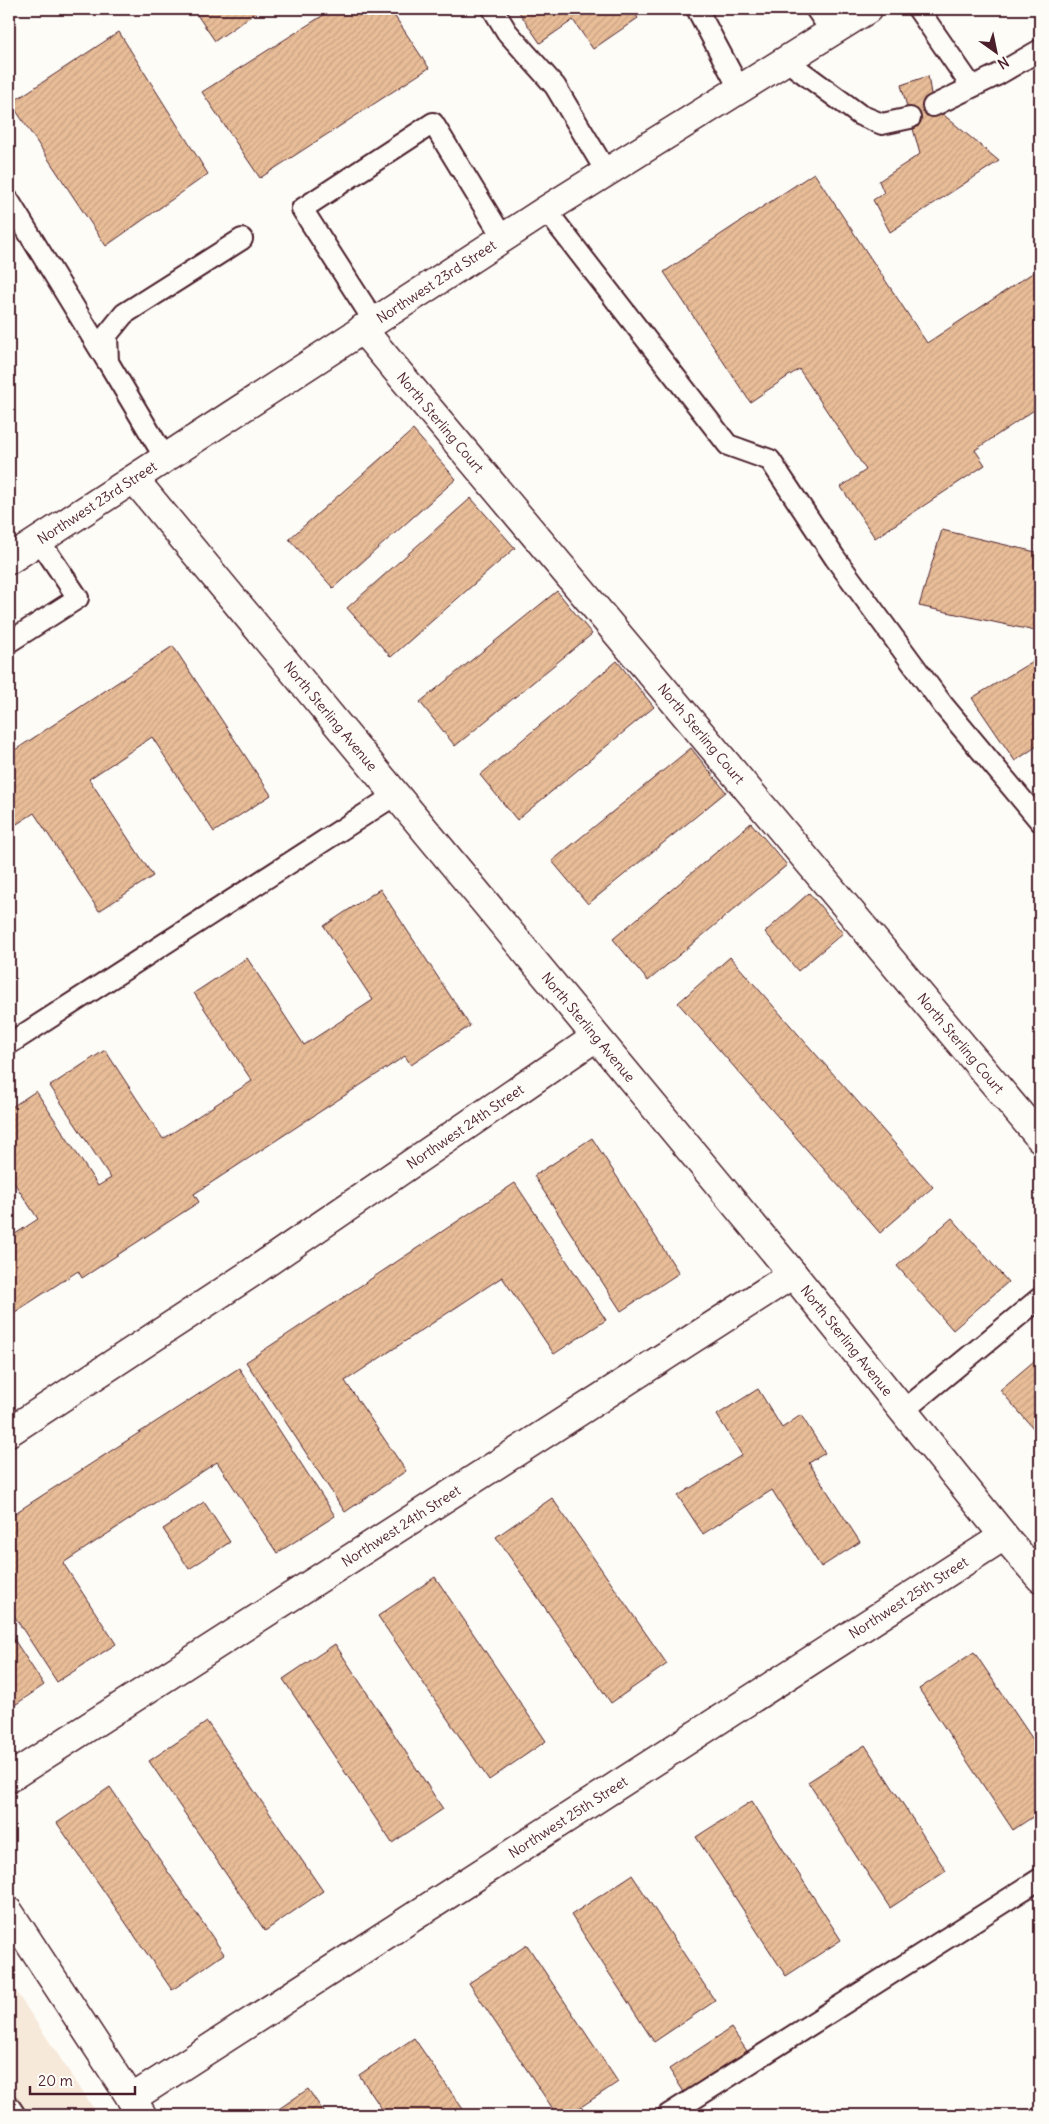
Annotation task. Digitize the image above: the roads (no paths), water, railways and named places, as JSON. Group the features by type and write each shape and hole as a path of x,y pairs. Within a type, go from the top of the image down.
{"street":[{"name":"Northwest 23rd Street","path":"9,560 546,210 868,9"},
{"name":"North Sterling Court","path":"368,325 1040,1138"},
{"name":"North Sterling Avenue","path":"134,479 793,1274 1040,1578"},
{"name":"Northwest 24th Street","path":"9,1432 250,1274 596,1037"},
{"name":"Northwest 24th Street","path":"9,1778 793,1274"},
{"name":"Northwest 25th Street","path":"139,2111 1004,1536"},
{"path":"12,1926 139,2111"}],"lane":[{"path":"493,9 507,32 555,86 607,173"},
{"path":"697,9 740,90"},
{"path":"816,9 832,32"},
{"path":"918,9 972,87"},
{"path":"932,106 972,87 1040,50"},
{"path":"787,61 860,115 882,124 910,118"},
{"path":"368,325 302,209 433,123 504,238"},
{"path":"9,201 165,458"},
{"path":"546,210 728,445 770,460 835,558 943,705 1040,821"},
{"path":"108,362 107,335 124,314 242,239"},
{"path":"9,642 78,598 39,540"},
{"path":"9,1044 395,795"},
{"path":"903,1411 1040,1298"},
{"path":"668,2115 1040,1879"},
{"path":"9,2106 15,2115"}]}
